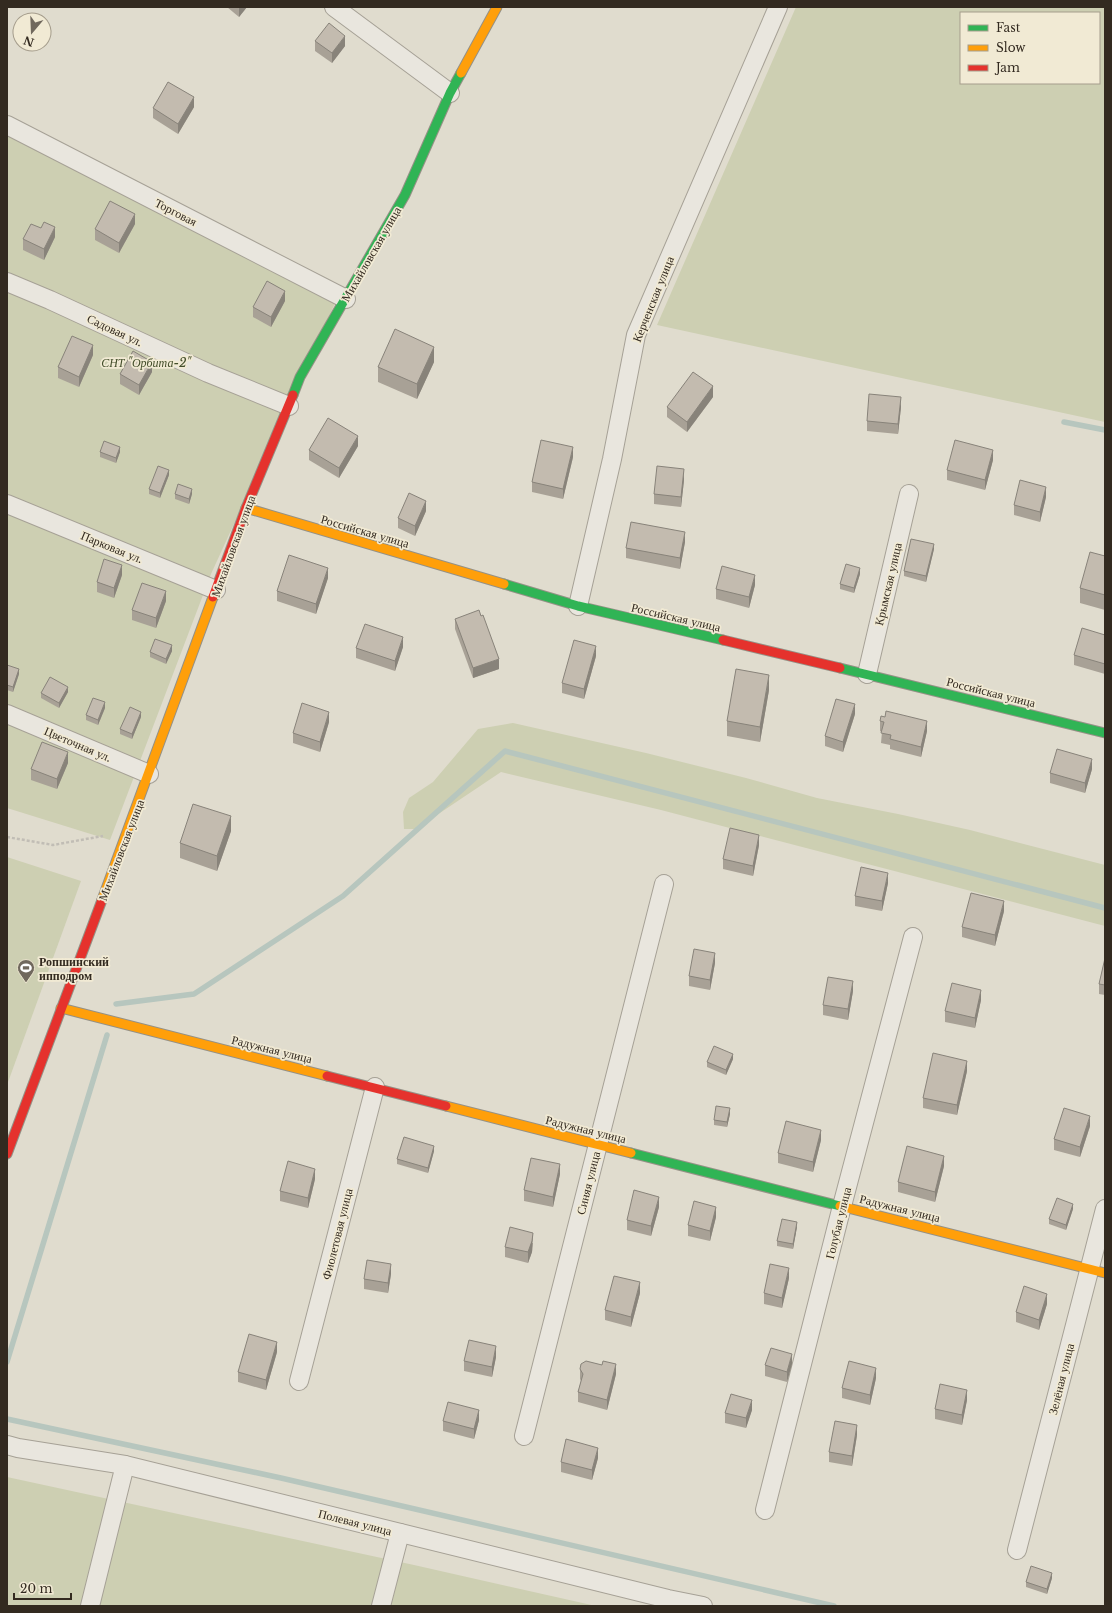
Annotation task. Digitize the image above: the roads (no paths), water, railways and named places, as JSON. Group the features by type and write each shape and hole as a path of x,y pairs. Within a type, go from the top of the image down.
{"street":[{"path":"334,7 450,93"},
{"name":"Михайловская улица","path":"7,1154 128,832 246,508 300,377 405,195 450,93 497,7"},
{"name":"Керченская улица","path":"578,606 612,459 636,335 778,7"},
{"name":"Торговая","path":"7,125 346,299"},
{"name":"Садовая ул.","path":"7,282 50,300 208,373 289,406"},
{"name":"Крымская улица","path":"867,674 908,494"},
{"name":"Парковая ул.","path":"7,504 216,590"},
{"name":"Российская улица","path":"246,508 578,606 867,674 1105,733"},
{"name":"Цветочная ул.","path":"7,714 149,774"},
{"name":"Синяя улица","path":"524,1436 664,884"},
{"name":"Голубая улица","path":"765,1510 842,1206 913,937"},
{"name":"Радужная улица","path":"61,1008 1097,1270"},
{"name":"Фиолетовая улица","path":"299,1381 375,1087"},
{"name":"Зелёная улица","path":"1017,1550 1097,1270 1105,1209"},
{"name":"Полевая улица","path":"7,1445 125,1465 400,1533 667,1602 702,1606"},
{"path":"90,1606 125,1465"},
{"path":"382,1606 400,1533"}],"waterway":[{"path":"1064,422 1105,430"},
{"path":"116,1004 194,994 343,896 505,751 1105,908"},
{"path":"7,1362 107,1035"},
{"path":"7,1419 281,1478 834,1606"}],"place":[{"name":"Ропшинский ипподром","path":"26,983"}],"park label":[{"name":"СНТ \"Орбита-2\"","path":"146,362"}]}
